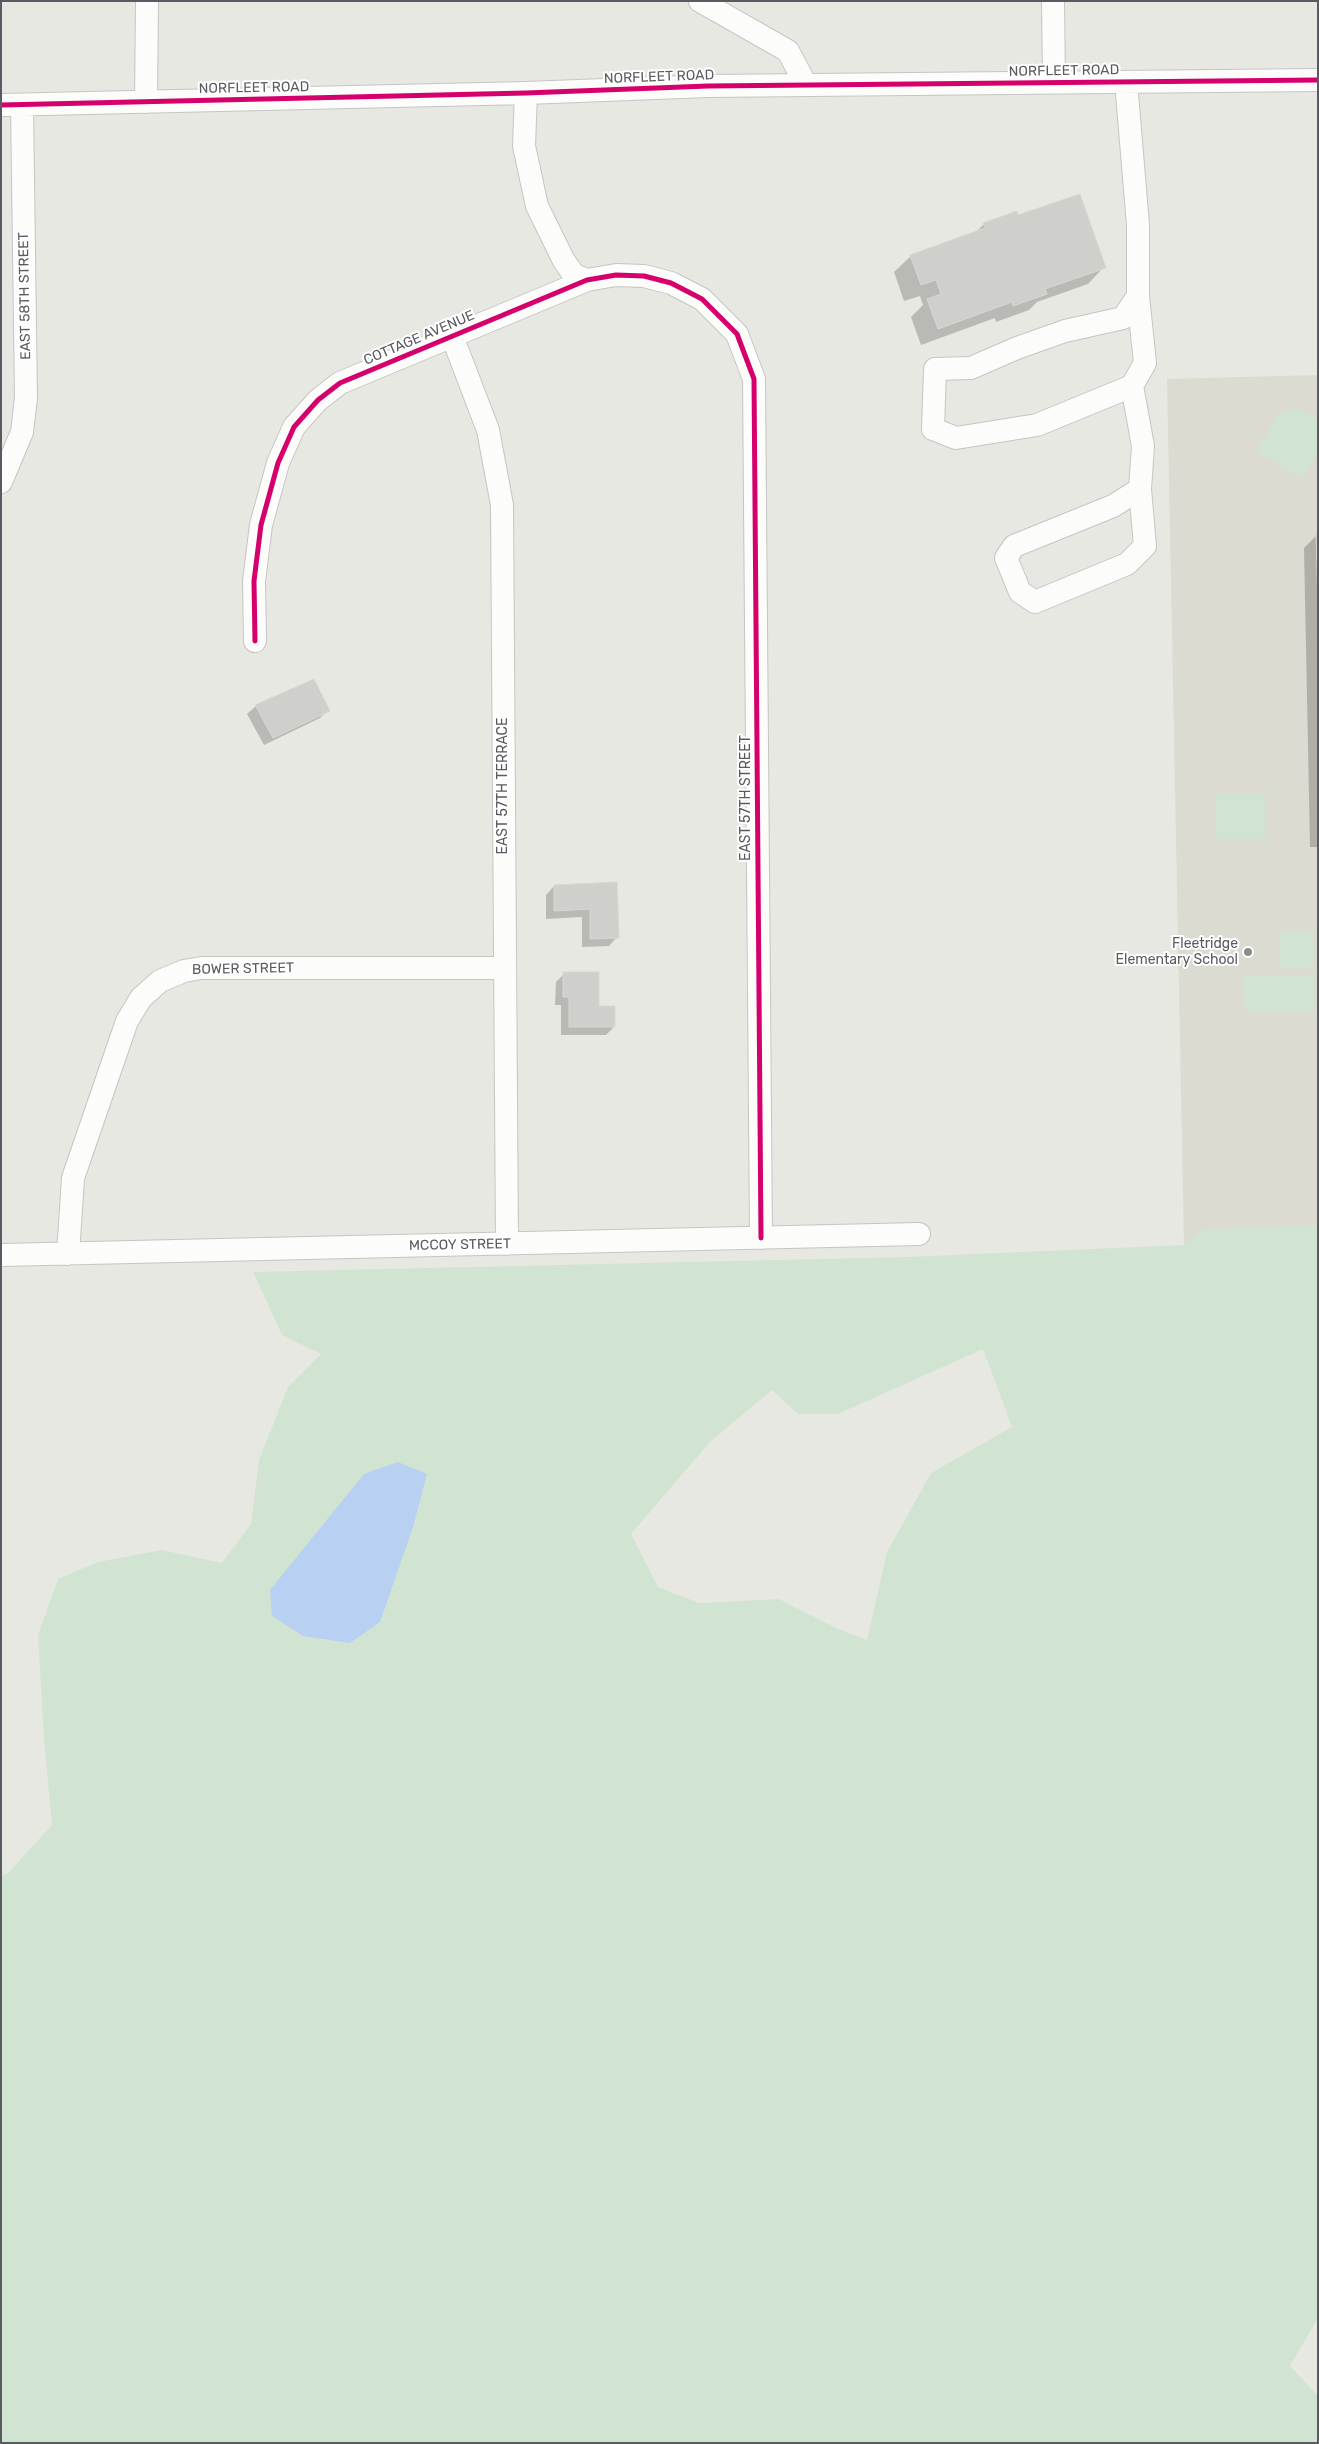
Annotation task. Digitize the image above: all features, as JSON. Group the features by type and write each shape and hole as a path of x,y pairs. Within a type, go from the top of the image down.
{"street":[{"path":"146,1 146,102"},
{"path":"700,1 788,51 806,85"},
{"path":"1053,1 1054,82"},
{"name":"NORFLEET ROAD","path":"12,105 526,94 708,86 1318,80"},
{"path":"1126,82 1138,225 1138,296 1145,363 1132,386 1036,425 956,438 933,429 935,369 971,368 1017,348 1065,331 1123,318 1138,296"},
{"path":"526,94 524,146 537,206 564,261 574,275 587,280"},
{"name":"EAST 58TH STREET","path":"1,482 22,432 26,398 12,105"},
{"name":"COTTAGE AVENUE","path":"256,641 254,581 261,525 278,463 294,427 318,400 340,383 587,280 616,275 644,276 671,283 702,299 737,334 747,360"},
{"name":"EAST 57TH TERRACE","path":"452,336 488,430 502,505 507,1244"},
{"name":"EAST 57TH STREET","path":"747,360 754,379 761,1238"},
{"path":"1132,386 1143,446 1140,489 1145,546 1127,564 1035,602 1020,592 1006,558 1014,546 1114,506 1140,489"},
{"name":"BOWER STREET","path":"68,1254 73,1178 127,1021 141,998 160,981 184,971 201,968 504,968"},
{"name":"MCCOY STREET","path":"1,1255 919,1234"}],"shaded area":[{"name":"Fleetridge Elementary School","path":"1318,375 1318,1241 1184,1245 1167,379"}],"green space":[{"path":"1297,408 1318,420 1318,451 1303,478 1257,452 1278,414"},
{"path":"1215,793 1265,793 1265,839 1216,839"},
{"path":"1313,931 1313,968 1279,968 1279,932"},
{"path":"1244,975 1313,975 1313,1011 1245,1011"},
{"path":"1318,1225 1318,2318 1290,2366 1318,2396 1318,2443 1,2443 1,1876 9,1872 52,1825 44,1740 38,1635 58,1579 98,1562 162,1550 222,1563 251,1524 259,1460 288,1387 321,1354 282,1335 253,1272 905,1257 1184,1245 1203,1230","holes":["983,1349 1012,1427 931,1473 887,1552 867,1640 836,1628 779,1599 699,1603 658,1587 631,1534 710,1442 772,1390 798,1414 838,1414"]}],"water":[{"path":"398,1462 427,1474 413,1527 380,1622 350,1643 303,1636 272,1616 270,1590 364,1474"}],"building":[{"path":"1080,194 1106,268 1045,289 1047,294 1013,306 1012,302 938,329 927,299 941,294 936,280 921,285 910,255 985,228 983,223 1017,211 1018,215"},
{"path":"1316,534 1318,534 1318,606"},
{"path":"314,679 330,711 273,738 255,705"},
{"path":"617,882 619,938 590,939 590,909 554,911 554,885"},
{"path":"563,972 599,972 599,1006 615,1006 615,1027 569,1027 569,997 563,997"}],"cycle path":[{"path":"1,105 526,93 708,86 1318,80"},
{"path":"255,641 254,581 261,525 278,463 294,427 318,400 340,383 587,280 616,275 644,276 671,283 702,299 737,334 754,379 761,1238"}],"place":[{"name":"Fleetridge Elementary School","path":"1248,952"}]}
